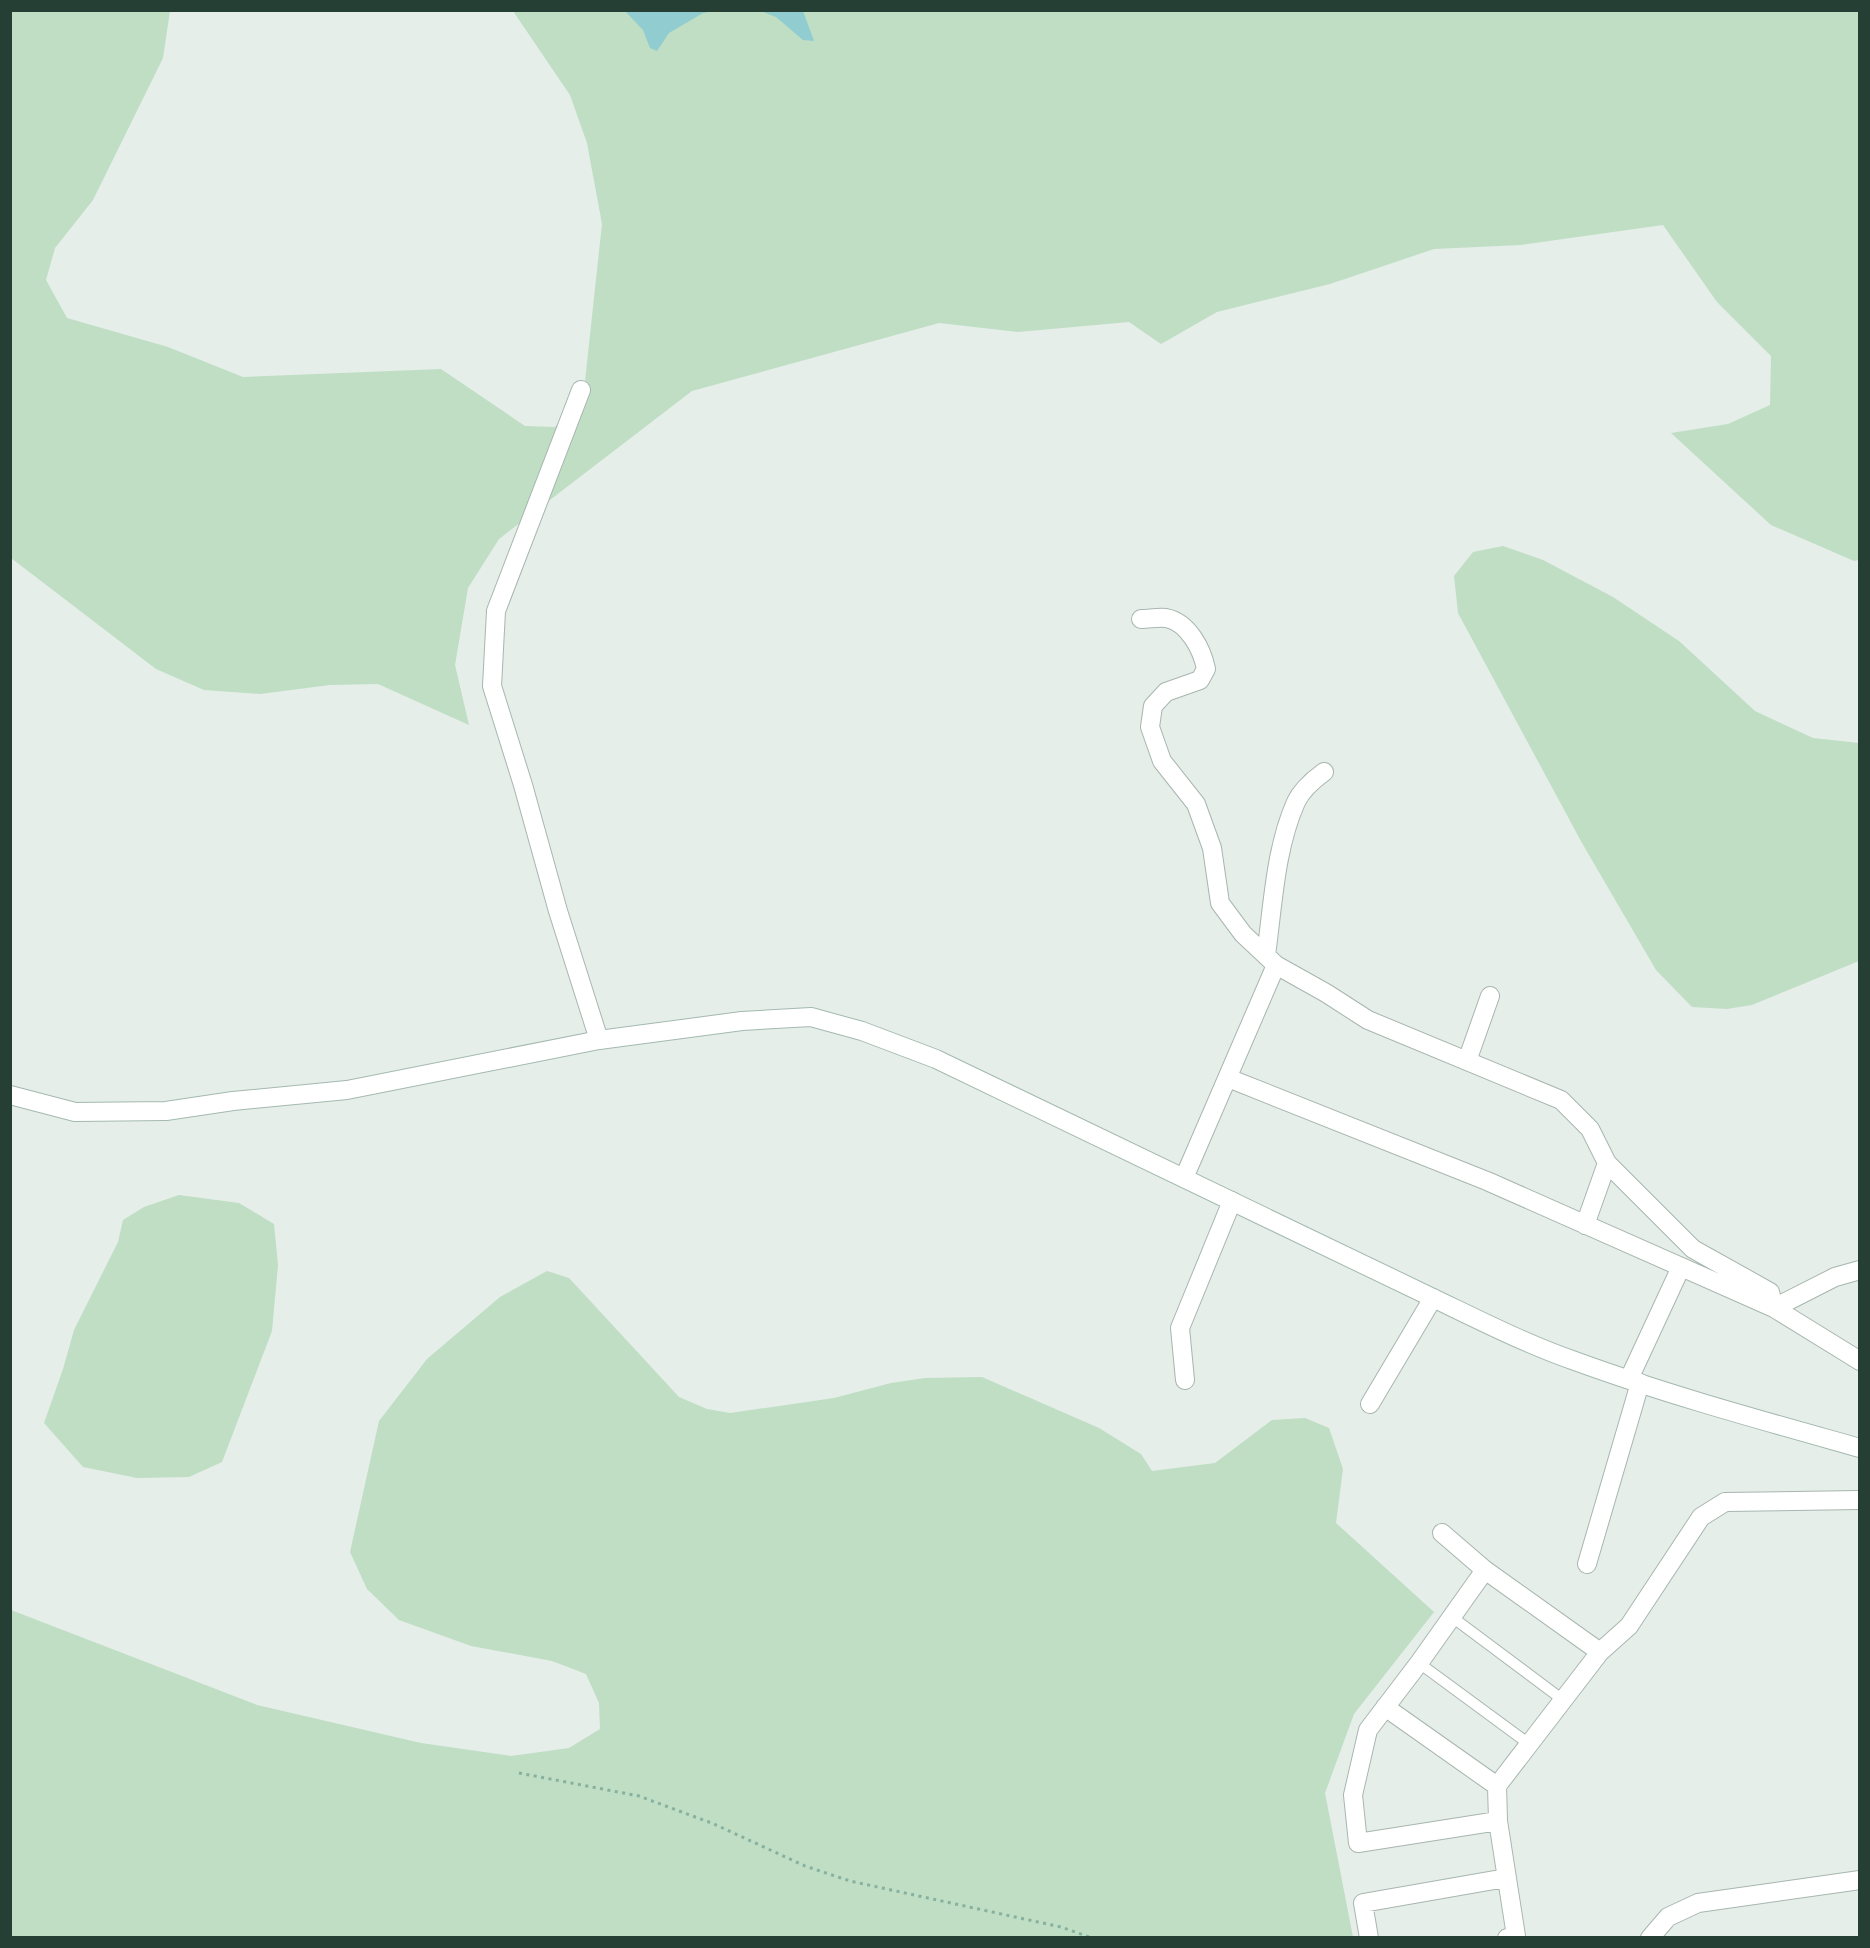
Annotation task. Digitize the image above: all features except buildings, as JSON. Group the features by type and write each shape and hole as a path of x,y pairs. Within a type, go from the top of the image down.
{"street":[{"path":"581,390 496,611 492,686 523,785 558,911 599,1040"},
{"path":"1141,619 1168,618 1189,631 1202,652 1206,669 1200,680 1166,692 1153,706 1149,727 1162,761 1196,804 1212,848 1220,903 1243,934 1271,960 1368,1020 1561,1100 1590,1129 1607,1163 1693,1250 1770,1292 1774,1308"},
{"path":"1185,1178 1228,1078 1271,960 1283,840 1297,800 1311,781 1324,772"},
{"path":"1467,1061 1490,996"},
{"path":"10,1095 75,1112 166,1111 233,1101 347,1090 599,1040 742,1021 810,1017 862,1031 936,1059 1433,1298 1573,1361 1707,1404 1860,1448"},
{"path":"1228,1078 1487,1181 1774,1308 1860,1361"},
{"path":"1585,1225 1607,1163"},
{"path":"1185,1380 1180,1328 1232,1201"},
{"path":"1587,1564 1634,1381 1681,1267"},
{"path":"1774,1308 1835,1277 1860,1270"},
{"path":"1370,1404 1433,1298"},
{"path":"1507,1938 1516,1936 1498,1821 1497,1786 1600,1652 1629,1626 1701,1517 1725,1502 1860,1500"},
{"path":"1442,1533 1485,1570 1600,1652"},
{"path":"1485,1570 1368,1730 1353,1795 1358,1843 1498,1821"},
{"path":"1385,1707 1497,1786"},
{"path":"1369,1938 1363,1903 1506,1878"},
{"path":"1650,1938 1668,1917 1698,1903 1860,1880"}],"lane":[{"path":"1452,1617 1563,1700"},
{"path":"1419,1663 1529,1744"}],"path":[{"path":"519,1773 639,1796 714,1824 805,1866 850,1881 1061,1927 1092,1938"}],"green space":[{"path":"11,11 170,11 163,58 93,200 55,248 46,280 67,318 168,347 243,377 441,369 525,426 555,427 579,402 585,381 602,224 587,143 570,95 513,11 1859,11 1859,560 1854,561 1771,525 1671,433 1728,424 1770,405 1771,356 1717,302 1663,225 1521,245 1434,249 1330,284 1217,312 1161,344 1129,322 1018,332 939,323 692,391 499,539 468,588 455,665 469,725 378,684 330,685 260,694 204,690 156,669 11,558"},
{"path":"1503,546 1543,560 1613,597 1679,641 1755,711 1813,738 1859,743 1859,961 1752,1005 1727,1009 1692,1007 1656,970 1582,843 1458,613 1454,576 1473,552"},
{"path":"179,1195 239,1203 274,1224 278,1265 272,1331 222,1462 189,1477 137,1478 83,1467 44,1423 74,1330 118,1242 123,1220 144,1207"},
{"path":"547,1271 569,1278 679,1397 707,1409 730,1413 834,1398 891,1383 925,1378 982,1377 1099,1428 1141,1454 1152,1471 1215,1463 1272,1420 1305,1418 1329,1428 1343,1469 1336,1523 1434,1612 1354,1714 1325,1793 1353,1937 11,1937 11,1610 257,1705 421,1743 511,1756 569,1748 600,1729 599,1703 586,1674 552,1661 471,1646 399,1620 367,1589 350,1552 379,1421 427,1359 500,1297"}],"water":[{"path":"625,11 715,11 703,13 669,33 657,51 650,48 643,30"},
{"path":"761,11 803,11 814,41 803,40 776,17"}]}
